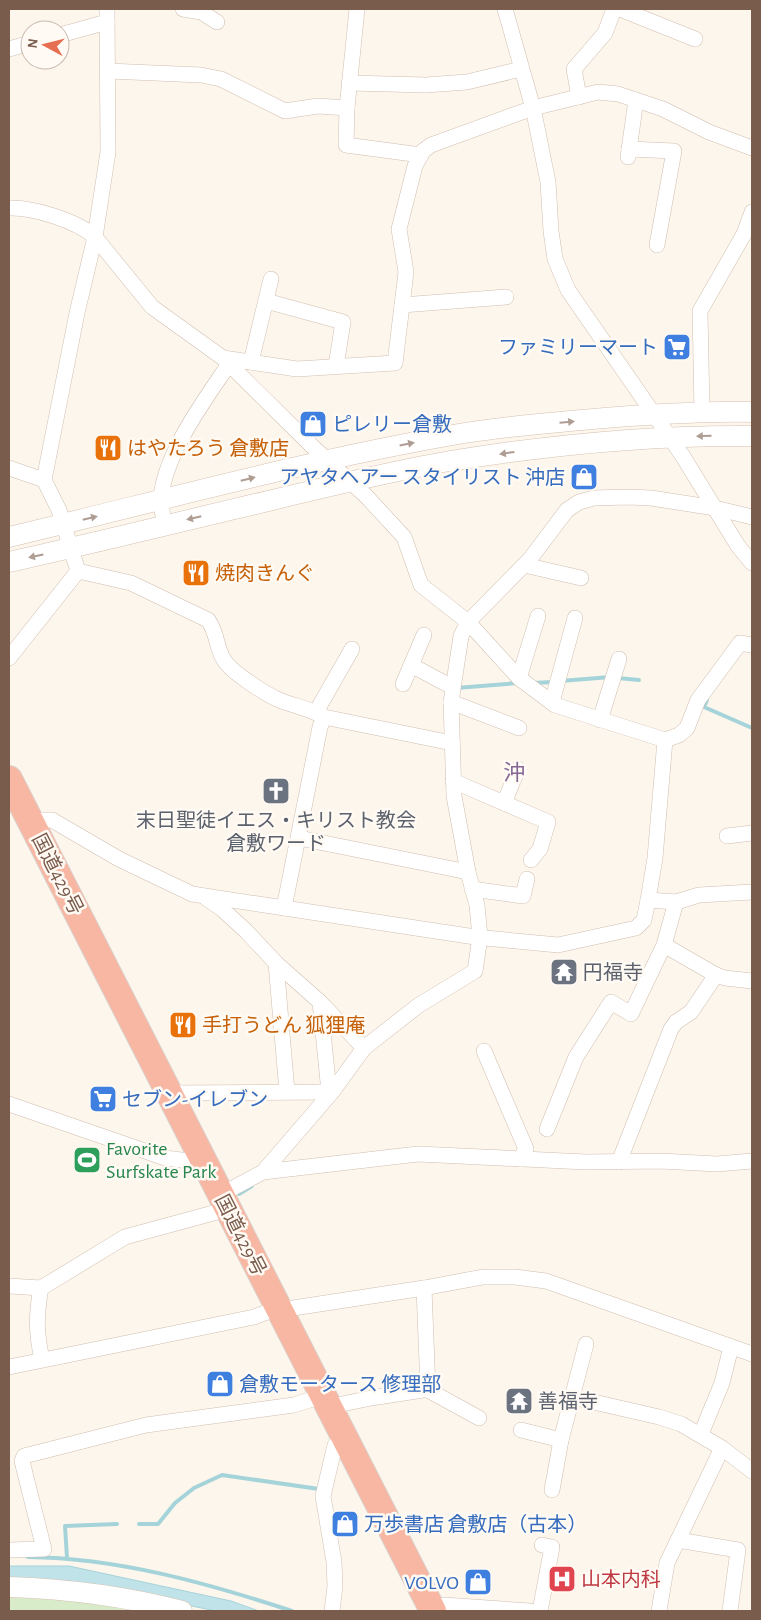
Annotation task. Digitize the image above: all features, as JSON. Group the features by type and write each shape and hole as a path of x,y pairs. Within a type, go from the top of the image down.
{"highway":[{"name":"国道429号","path":"9,779 433,1611"}],"street":[{"path":"183,9 201,12 217,22"},
{"path":"357,9 346,108 346,145 421,155"},
{"path":"504,9 532,108 548,182 551,231 555,259 560,274 568,290 669,437 738,546 752,562"},
{"path":"580,97 574,68 604,33 614,9"},
{"path":"620,9 695,39"},
{"path":"70,31 107,15 108,152 95,237 77,313 44,480 72,548 78,571"},
{"path":"349,83 426,85 467,82 521,69"},
{"path":"108,71 201,76 221,79 285,111 318,106 346,108"},
{"path":"226,361 251,362 297,369 395,363 406,272 399,229 415,166 423,151 431,145 532,108 598,92 618,94 636,100 680,117 709,132 752,148"},
{"path":"636,100 629,153 674,151 657,245"},
{"path":"9,208 60,218 88,230 152,307 226,361 366,496 404,537 421,585 468,622 476,633 523,681 552,702 600,720 665,740 679,736 687,728 698,700 740,643 752,645"},
{"path":"702,411 700,311 744,234 752,212"},
{"path":"251,362 271,279"},
{"path":"402,305 506,297"},
{"path":"266,301 344,322 336,366"},
{"path":"165,525 161,501 164,479 183,434 226,361"},
{"path":"9,538 327,460 454,435 653,414 702,411 752,412"},
{"path":"9,562 350,481 449,461 514,452 669,437 705,435 752,436"},
{"path":"9,468 44,480"},
{"path":"9,1286 41,1288 125,1237 217,1212 224,1201 263,1172 331,1092 364,1048 419,1006 475,972 477,905 464,871 447,742 461,636 468,622 524,565 567,510 579,502 594,498 628,497 651,498 715,508 752,517"},
{"path":"524,565 581,578"},
{"path":"9,658 78,571"},
{"path":"78,571 132,583 208,620 215,629 224,660 236,674 276,699 321,715 447,742"},
{"path":"523,681 538,616"},
{"path":"552,702 575,618"},
{"path":"403,684 424,635"},
{"path":"284,908 320,726 320,705 352,649"},
{"path":"600,720 619,659"},
{"path":"411,665 452,695 519,728"},
{"path":"31,820 52,820 119,859 192,894 475,937 558,945 636,928 644,920 655,858 665,740"},
{"path":"504,803 518,769"},
{"path":"453,781 548,822 540,849 531,860"},
{"path":"727,836 752,833"},
{"path":"299,838 464,871"},
{"path":"472,889 523,896 527,879"},
{"path":"648,900 676,902 699,895 752,892"},
{"path":"203,896 222,909 246,930 276,963 320,1002 364,1048"},
{"path":"547,1129 576,1057 611,1002 631,1014 664,945 676,902"},
{"path":"664,945 716,975 752,981"},
{"path":"276,963 287,1092"},
{"path":"619,1162 671,1029 676,1022 691,1012 716,975"},
{"path":"320,1002 331,1092"},
{"path":"484,1051 526,1149 520,1159"},
{"path":"169,1093 331,1092"},
{"path":"9,1105 165,1158 205,1163"},
{"path":"263,1172 418,1154 619,1162 660,1161 717,1164 752,1162"},
{"path":"9,1367 254,1317 267,1312 424,1292 483,1277 515,1277 546,1281 730,1350 752,1354"},
{"path":"41,1288 37,1312 37,1338 42,1359"},
{"path":"424,1292 428,1390"},
{"path":"552,1490 561,1440 586,1344"},
{"path":"701,1434 722,1383 730,1350"},
{"path":"9,1550 44,1549 22,1461 24,1456 146,1425 325,1401 371,1398 428,1390 479,1418"},
{"path":"572,1396 660,1417 681,1424 701,1434 752,1471"},
{"path":"521,1430 561,1440"},
{"path":"332,1611 335,1586 334,1562 323,1496 335,1446 345,1439"},
{"path":"659,1611 667,1563 722,1448"},
{"path":"678,1540 738,1550 730,1611"},
{"path":"540,1611 552,1547 542,1545"},
{"path":"9,1587 54,1589 95,1594 182,1611"},
{"path":"433,1611 444,1605 530,1611"}],"green space":[{"path":"9,1597 92,1602 131,1611 9,1611"}],"water":[{"path":"9,1566 69,1566 231,1601 259,1611 216,1611 70,1581 9,1579"}],"waterway":[{"path":"560,681 611,677"},
{"path":"618,678 639,680"},
{"path":"533,683 553,682"},
{"path":"456,688 518,683"},
{"path":"705,699 707,700 704,707 752,728"},
{"path":"239,1194 252,1186"},
{"path":"139,1524 158,1524 175,1503 194,1488 222,1475 319,1489 319,1491"},
{"path":"67,1558 65,1526 117,1524"},
{"path":"28,1557 62,1558 129,1567 195,1582 292,1611"}],"place":[{"name":"ファミリーマート","path":"677,347"},
{"name":"ピレリー倉敷","path":"313,424"},
{"name":"はやたろう 倉敷店","path":"108,448"},
{"name":"アヤタヘアー スタイリスト 沖店","path":"584,477"},
{"name":"焼肉きんぐ","path":"196,573"},
{"name":"末日聖徒イエス・キリスト教会 倉敷ワード","path":"276,791"},
{"name":"円福寺","path":"564,972"},
{"name":"手打うどん 狐狸庵","path":"183,1025"},
{"name":"セブン-イレブン","path":"103,1099"},
{"name":"Favorite Surfskate Park","path":"87,1160"},
{"name":"倉敷モータース 修理部","path":"220,1384"},
{"name":"善福寺","path":"519,1401"},
{"name":"万歩書店 倉敷店（古本）","path":"345,1524"},
{"name":"山本内科","path":"562,1579"},
{"name":"VOLVO","path":"478,1582"}],"district":[{"name":"沖","path":"514,772"}]}
